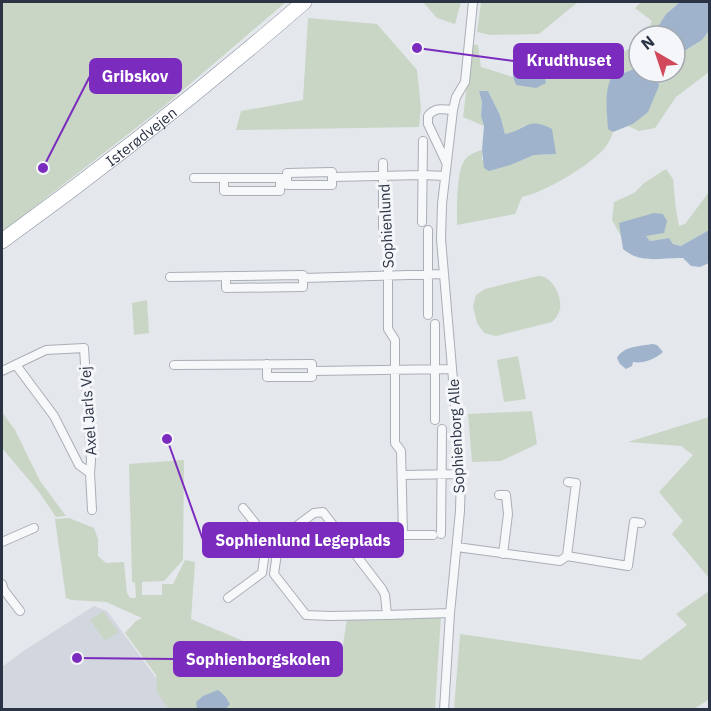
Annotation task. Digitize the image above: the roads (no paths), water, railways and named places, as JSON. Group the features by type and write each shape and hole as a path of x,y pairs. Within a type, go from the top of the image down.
{"highway":[{"name":"Isterødvejen","path":"2,241 167,115 304,2"}],"street":[{"name":"Sophienborg Alle","path":"444,710 460,511 460,474 441,239 446,162 453,110 456,97 465,82 473,2"},
{"name":"Sophienborg Alle","path":"446,162 428,124 428,116 433,110 442,108 453,110"},
{"path":"423,141 428,315"},
{"name":"Sophienlund","path":"383,163 383,232 388,243 388,329 395,340 395,443 401,451 403,535 437,534 442,475 442,429"},
{"name":"Sophienlund","path":"195,178 224,178 224,191 280,191 283,178 287,185 332,185 332,177 445,176"},
{"name":"Sophienlund","path":"170,277 303,274 303,278 444,274"},
{"path":"435,324 435,420"},
{"name":"Axel Jarls Vej","path":"2,370 46,350 84,348 92,510"},
{"name":"Axel Jarls Vej","path":"16,364 54,417 78,465 90,473"},
{"path":"174,365 267,364 312,364 312,377 267,377 267,364"},
{"path":"312,371 452,369"},
{"path":"402,475 460,474"},
{"path":"567,556 576,483 568,482"},
{"path":"499,495 506,495 508,514 503,554"},
{"path":"228,598 262,573 267,538 243,508"},
{"path":"387,615 385,595 382,589 323,512 314,513 279,539 274,574 306,615 330,616 387,615 450,613"},
{"path":"457,547 560,561 567,556 628,566 634,522 641,523"},
{"path":"2,542 34,528"},
{"path":"263,533 283,536"},
{"path":"258,576 278,579"},
{"path":"2,584 20,611"}],"water":[{"path":"680,2 709,2 709,31 702,40 687,49 687,24 660,24 666,14"},
{"path":"525,61 543,71 546,83 536,88 516,85 513,77 514,63"},
{"path":"627,72 627,84 659,84 659,86 648,112 633,124 613,132 608,129 607,109 607,90 611,78"},
{"path":"479,91 488,91 500,115 505,134 532,124 544,125 552,129 556,154 534,155 489,171 484,168 482,150 484,126"},
{"path":"654,213 663,214 667,221 664,233 646,236 650,241 669,238 673,244 681,246 709,230 709,263 700,267 691,266 683,258 645,259 623,249 619,223"},
{"path":"653,344 663,352 649,360 633,362 632,366 626,369 617,358 628,349"},
{"path":"218,690 230,704 226,709 197,709 196,702 203,696"}],"place":[{"name":"Krudthuset","path":"417,48"},
{"name":"Gribskov","path":"43,168"},
{"name":"Sophienlund Legeplads","path":"167,439"},
{"name":"Sophienborgskolen","path":"77,658"}]}
